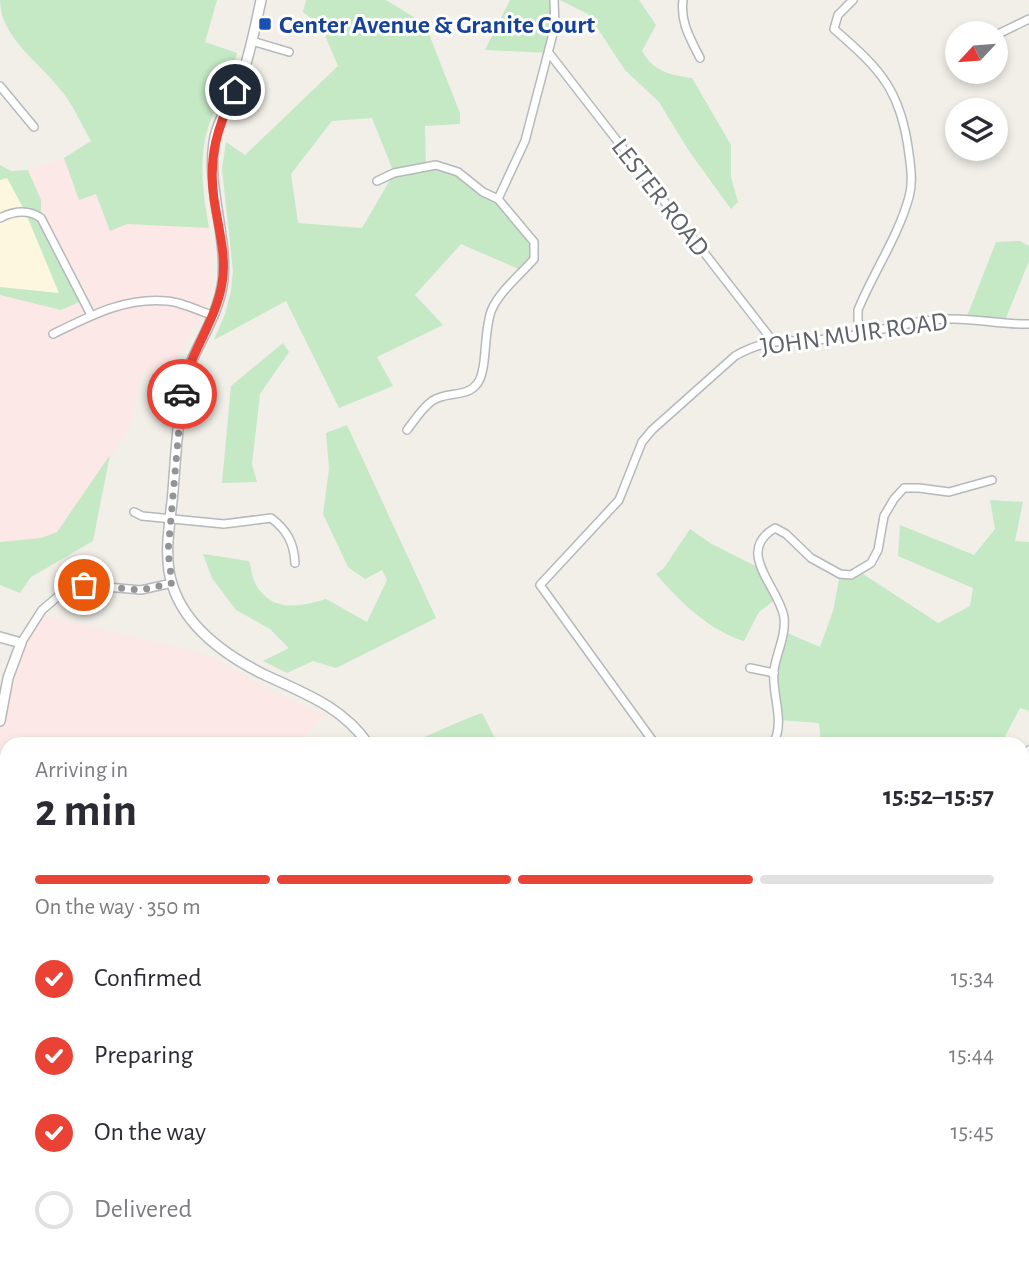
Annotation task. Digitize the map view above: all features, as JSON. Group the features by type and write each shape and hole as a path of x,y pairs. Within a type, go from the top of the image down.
{"street":[{"path":"261,0 242,75 215,137 212,158 214,198 223,256 223,281 214,316 184,379 168,552 172,583 191,620 218,645 252,668 333,708 364,737"},
{"path":"498,199 525,141 555,26 554,0"},
{"path":"684,0 681,14 700,58"},
{"path":"853,0 838,15 834,29 884,76 895,95 906,128 912,176 910,195 891,244 858,310 858,321 863,333"},
{"path":"1008,29 1029,19"},
{"path":"252,41 289,52"},
{"name":"LESTER ROAD","path":"549,53 772,340"},
{"path":"0,86 34,127"},
{"path":"377,181 394,173 436,165 458,172 483,192 498,199 534,242 534,259 506,289 492,310 485,335 479,382 461,394 441,396 431,401 407,430"},
{"path":"0,218 25,211 41,218 91,315"},
{"path":"53,334 91,315 127,302 169,300 214,316"},
{"name":"JOHN MUIR ROAD","path":"650,737 540,585 619,500 642,442 652,430 735,356 750,347 772,340 809,341 948,319 1029,324"},
{"path":"775,737 779,726 774,673 778,649 785,632 783,614 757,555 766,533 775,528 786,534 811,558 840,574 851,575 872,563 878,550 884,516 904,488 949,492 992,480"},
{"path":"134,512 142,516 170,520 224,524 271,519 283,527 295,548 295,564"},
{"path":"0,721 8,678 21,643 42,610 62,593 84,585 141,590 172,583"},
{"path":"0,637 21,643"},
{"path":"750,668 774,673"}],"shaded area":[{"path":"64,158 79,200 96,194 127,224 209,228 213,256 211,291 199,323 193,327 177,361 141,375 131,426 57,532 41,538 0,542 0,295 61,310 83,300 41,218 41,200 28,170"},
{"path":"7,177 25,211 59,294 0,287 0,180"},
{"path":"47,616 212,656 261,686 325,715 305,737 0,737 0,721 8,678 36,619"}],"green space":[{"path":"0,0 217,0 205,42 237,53 211,119 204,146 203,187 209,228 127,224 110,231 96,194 79,200 64,158 91,141 65,95 13,37 6,26"},
{"path":"306,0 386,0 425,24 460,113 460,124 425,126 426,166 458,172 498,199 534,242 534,259 523,271 461,244 415,295 443,325 377,357 393,386 339,408 286,301 214,340 225,314 233,271 222,169 226,142 245,155 338,66 321,26 303,12","holes":["372,118 394,173 362,228 298,223 291,174 332,121"]},
{"path":"510,0 554,0 549,53 485,50"},
{"path":"560,0 639,0 656,25 642,51 646,58 663,71 692,78 731,145 731,177 738,202 731,209 689,151 659,102 625,70 588,14"},
{"path":"0,165 11,171 28,170 41,200 41,218 84,300 61,310 0,295 0,287 59,293 25,211 7,178 0,180"},
{"path":"1020,241 1029,246 1029,261 1004,323 966,319 996,242"},
{"path":"283,343 289,352 260,394 252,464 257,482 222,483 231,386"},
{"path":"347,425 436,618 336,668 313,661 287,673 263,661 289,648 270,629 236,610 212,578 203,554 249,561 255,583 262,593 278,603 296,605 326,599 367,622 387,580 382,570 365,579 348,567 323,514 329,469 326,433"},
{"path":"110,455 93,541 31,577 20,593 0,585 0,542 41,538 57,532"},
{"path":"990,500 1023,502 1015,541 1029,542 1029,711 1020,708 1005,737 820,737 819,723 778,720 774,673 785,632 820,647 833,611 840,574 860,572 938,623 970,606 973,588 898,556 900,525 974,555 995,529"},
{"path":"690,529 710,543 763,570 777,598 759,612 744,641 707,623 656,574 664,568"},
{"path":"482,713 494,737 423,737"}],"way so far":[{"path":"84,585 141,590 172,583 168,552 182,394"}],"place":[{"name":"Center Avenue & Granite Court","path":"265,24"}],"route":[{"path":"182,394 190,363 214,316 223,281 223,256 214,198 212,158 215,137 235,90"}]}
